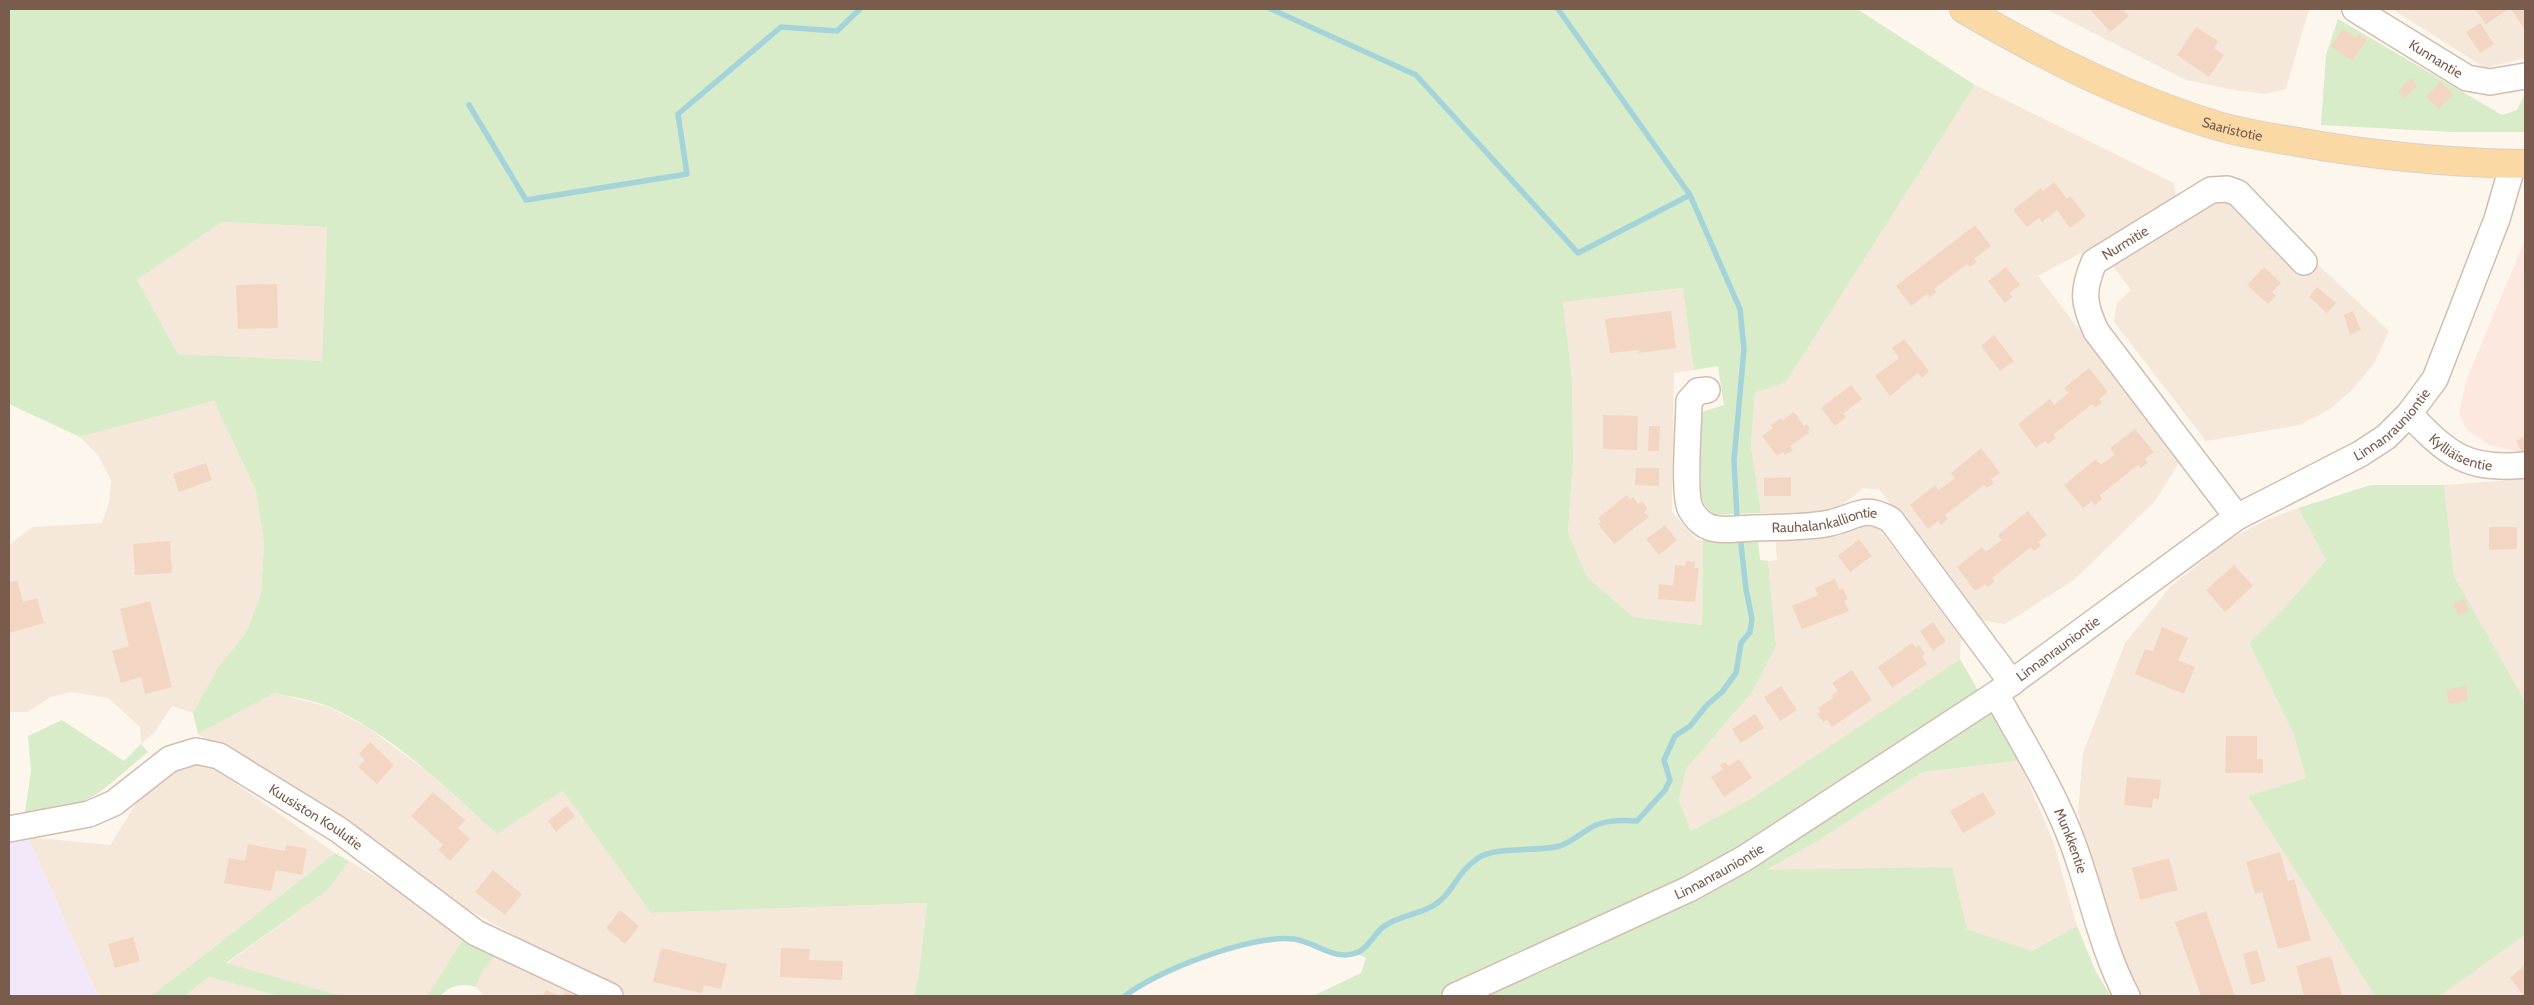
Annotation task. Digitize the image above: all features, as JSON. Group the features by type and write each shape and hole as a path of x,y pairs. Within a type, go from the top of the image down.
{"main road":[{"name":"Saaristotie","path":"1964,9 2026,45 2125,92 2219,126 2331,148 2413,158 2519,164"}],"street":[{"name":"Kunnantie","path":"2355,9 2468,78 2490,82 2525,76"},
{"name":"Linnanrauniontie","path":"1455,996 1689,889 1745,858 2004,689 2237,516 2360,454 2386,437 2409,414 2435,379 2519,164"},
{"name":"Nurmitie","path":"2237,516 2096,331 2086,308 2088,276 2094,262 2211,190 2227,189 2238,193 2304,262"},
{"name":"Rauhalankalliontie","path":"1707,390 1698,391 1690,401 1687,492 1690,507 1698,519 1709,527 1724,528 1811,526 1839,521 1867,510 1880,513 1891,520 2004,689"},
{"name":"Kylliäisentie","path":"2409,414 2440,446 2477,465 2504,467 2525,465"},
{"name":"Munkkentie","path":"2004,689 2073,844 2115,974 2127,996"},
{"name":"Kuusiston Koulutie","path":"9,829 89,814 114,803 170,759 196,751 219,756 339,830 476,932 610,996"}],"shaded area":[{"path":"2046,9 2309,9 2286,89 2265,94 2186,80"},
{"path":"2392,9 2525,9 2525,58 2485,68"},
{"path":"1975,85 2174,183 2176,202 2038,276 2180,461 2155,501 2074,580 2005,624 1980,620 1880,490 1864,488 1832,512 1761,513 1751,445 1755,393 1786,382"},
{"path":"2236,188 2389,331 2374,364 2351,391 2329,410 2299,425 2206,441 2114,322 2117,303 2131,290 2112,265"},
{"path":"222,222 327,227 322,362 178,354 137,280"},
{"path":"2525,240 2525,453 2489,445 2466,429 2459,413 2467,378"},
{"path":"1684,288 1694,370 1674,373 1672,512 1697,540 1703,540 1702,625 1632,617 1587,577 1568,532 1573,460 1572,379 1563,302"},
{"path":"214,401 256,491 264,543 261,593 247,631 218,667 193,713 172,706 154,733 141,744 140,727 108,698 71,692 50,697 28,712 9,712 9,545 32,527 102,523 109,502 111,480 98,455 80,437"},
{"path":"2525,479 2525,701 2454,576 2444,485"},
{"path":"2298,508 2326,560 2287,605 2249,643 2293,733 2306,778 2249,796 2375,996 2137,996 2086,852 2078,812 2083,753 2125,643 2171,586 2230,539 2268,519"},
{"path":"1861,521 1874,522 1961,638 1960,659 1752,798 1691,831 1679,801 1686,769 1753,691 1776,646 1768,561 1777,560 1775,537 1840,536"},
{"path":"275,693 329,707 367,727 428,772 497,834 563,791 651,913 927,903 919,972 914,996 627,996 603,985 437,892 345,828 198,734"},
{"path":"2019,761 2053,841 2077,926 2032,951 1967,929 1766,871 1821,839 1923,772"},
{"path":"205,762 335,853 151,996 98,996 28,837 110,845 146,788 169,763"},
{"path":"28,837 98,996 9,996 9,841"},
{"path":"349,861 468,931 427,996 342,996 226,964 328,890"},
{"path":"2525,935 2525,996 2440,996"},
{"path":"499,951 588,996 484,996 476,987 483,971"},
{"path":"209,977 279,996 185,996"}],"green space":[{"path":"9,9 1857,9 1975,85 1786,382 1755,393 1751,445 1761,513 1714,515 1700,500 1702,412 1724,405 1718,366 1694,370 1683,288 1563,302 1572,379 1573,460 1568,532 1587,577 1633,617 1702,625 1703,540 1758,539 1760,560 1768,561 1776,646 1753,691 1686,769 1679,801 1691,831 1752,798 1960,659 2019,761 1923,772 1821,839 1767,870 1952,867 1967,929 2032,951 2077,926 2096,972 2111,996 1313,996 1361,973 1366,958 1358,955 1331,954 1294,939 1276,939 1230,948 1182,965 1140,986 1125,996 914,996 919,972 927,903 651,913 563,791 497,834 439,781 397,747 353,718 330,707 275,693 198,734 193,713 218,667 247,631 261,593 264,543 256,491 214,401 80,437 9,404","holes":["222,222 327,227 322,361 178,354 137,280"]},
{"path":"2338,19 2502,115 2517,110 2525,94 2525,132 2452,132 2321,125 2326,55"},
{"path":"2371,485 2444,485 2454,576 2525,701 2525,935 2440,996 2375,996 2248,796 2306,778 2293,733 2249,643 2287,605 2326,560 2298,508"},
{"path":"62,720 124,761 141,744 148,752 106,787 80,803 47,811 25,812 31,771 28,736"},
{"path":"335,853 349,861 328,890 226,963 342,996 279,996 209,977 185,996 151,996"},
{"path":"468,931 499,951 483,971 476,987 457,986 448,989 440,996 427,996"}],"building":[{"path":"2090,9 2126,9 2124,11 2129,16 2110,32"},
{"path":"2475,9 2509,9 2486,24"},
{"path":"2511,9 2525,9 2525,30"},
{"path":"2480,23 2494,44 2480,53 2466,32"},
{"path":"2196,27 2218,41 2214,48 2224,55 2209,77 2177,55"},
{"path":"2343,29 2355,37 2358,34 2367,40 2352,61 2331,46"},
{"path":"2411,78 2417,86 2404,98 2398,91"},
{"path":"2440,82 2453,94 2439,109 2426,97"},
{"path":"2054,182 2067,199 2070,196 2086,216 2070,228 2057,210 2042,222 2039,218 2027,227 2013,210 2041,188 2043,191"},
{"path":"1975,225 1991,246 1974,259 1977,262 1970,267 1967,264 1934,289 1937,292 1930,297 1927,294 1911,306 1896,286"},
{"path":"2006,267 2020,285 2009,293 2012,297 2005,303 1988,281"},
{"path":"2264,267 2281,283 2272,292 2276,296 2268,304 2247,285"},
{"path":"277,284 278,328 238,329 236,285"},
{"path":"2317,287 2336,303 2327,313 2309,297"},
{"path":"1671,311 1676,348 1639,353 1639,350 1610,353 1605,319"},
{"path":"2353,311 2361,330 2350,335 2344,315"},
{"path":"1994,335 2014,361 2000,371 1981,346"},
{"path":"1904,339 1929,371 1922,378 1918,373 1890,396 1875,376 1899,358 1892,348"},
{"path":"2089,368 2108,392 2099,399 2102,403 2095,408 2092,404 2053,435 2056,438 2048,444 2045,441 2036,448 2018,424 2050,399 2054,405 2068,393 2064,388"},
{"path":"1851,385 1862,399 1843,414 1846,417 1835,426 1821,408"},
{"path":"1794,412 1804,426 1807,424 1810,429 1808,430 1809,433 1790,446 1793,450 1785,455 1783,452 1777,456 1762,436 1773,428 1771,425 1781,418 1783,420"},
{"path":"1603,415 1638,416 1637,450 1603,449"},
{"path":"1649,426 1660,426 1659,451 1648,451"},
{"path":"2135,429 2154,452 2145,459 2148,463 2141,468 2138,465 2100,495 2102,499 2095,505 2092,501 2083,508 2064,485 2096,459 2101,465 2115,454 2110,448"},
{"path":"2525,436 2525,458 2516,441"},
{"path":"1981,448 2000,473 1991,479 1994,483 1987,488 1984,485 1945,515 1948,519 1941,525 1938,521 1928,529 1910,505 1935,485 1939,490 1955,478 1951,473"},
{"path":"206,463 212,480 179,492 173,474"},
{"path":"1636,468 1659,468 1659,486 1635,485"},
{"path":"1791,477 1791,496 1764,496 1764,478"},
{"path":"1627,495 1630,500 1633,497 1638,504 1642,501 1648,509 1644,512 1649,517 1614,544 1598,524 1601,522 1598,518"},
{"path":"2028,511 2047,535 2038,542 2041,546 2034,551 2031,547 1992,578 1995,581 1988,587 1985,584 1975,591 1957,567 1982,547 1986,552 2002,540 1998,535"},
{"path":"1665,525 1677,540 1659,555 1646,539"},
{"path":"2489,527 2517,527 2517,549 2489,550"},
{"path":"1859,539 1872,556 1850,572 1838,556"},
{"path":"170,541 172,573 135,575 133,544"},
{"path":"1686,561 1695,562 1694,568 1699,568 1695,602 1658,599 1659,584 1673,586 1675,565 1685,566"},
{"path":"2234,565 2253,586 2225,612 2206,590"},
{"path":"1835,579 1839,589 1843,588 1848,599 1844,601 1849,611 1802,629 1792,606 1818,595 1815,588"},
{"path":"17,580 23,602 37,598 44,623 9,633 9,583"},
{"path":"2464,599 2469,611 2458,615 2453,603"},
{"path":"150,601 172,687 145,694 141,677 121,683 112,651 129,646 120,609"},
{"path":"1933,622 1946,641 1933,651 1920,631"},
{"path":"2162,627 2188,638 2178,660 2195,667 2184,694 2135,674 2145,649 2153,651"},
{"path":"1912,643 1916,648 1919,645 1925,654 1922,657 1927,664 1892,688 1878,667"},
{"path":"1852,670 1872,700 1832,727 1827,720 1823,722 1817,713 1821,712 1818,708 1833,698 1832,695 1838,691 1832,683"},
{"path":"1781,686 1797,710 1780,721 1764,697"},
{"path":"2466,686 2468,701 2449,704 2446,690"},
{"path":"1755,714 1764,728 1741,743 1732,729"},
{"path":"2226,736 2257,736 2257,759 2263,759 2263,773 2225,773"},
{"path":"370,742 394,765 377,784 358,767 365,760 359,754"},
{"path":"1739,759 1752,778 1724,797 1711,777 1723,769 1720,765 1725,762 1728,766"},
{"path":"2127,777 2161,780 2159,799 2153,798 2152,808 2124,805"},
{"path":"433,792 465,820 458,828 470,839 450,861 438,850 443,845 411,816"},
{"path":"1983,792 1996,814 1963,833 1950,811"},
{"path":"567,806 575,816 556,832 548,821"},
{"path":"248,844 285,851 286,845 307,849 302,875 276,870 271,891 224,883 229,858 245,861"},
{"path":"2280,852 2288,881 2294,879 2311,940 2278,949 2262,892 2255,894 2246,862"},
{"path":"2169,858 2178,890 2140,900 2132,868"},
{"path":"493,870 522,894 505,915 475,892"},
{"path":"620,910 639,926 625,944 606,928"},
{"path":"2206,911 2235,996 2201,996 2175,922"},
{"path":"133,937 140,961 115,968 108,944"},
{"path":"661,948 727,964 721,989 704,985 702,993 653,982"},
{"path":"781,948 810,949 809,960 843,961 842,980 780,977"},
{"path":"2257,950 2266,981 2251,985 2243,954"},
{"path":"2331,956 2342,996 2304,996 2296,966"},
{"path":"2525,965 2525,996 2524,996 2510,978"},
{"path":"546,990 560,996 543,996"},
{"path":"565,992 576,996 563,996"}],"waterway":[{"path":"469,105 526,200 687,174 678,114 781,27 837,31 860,9"},
{"path":"1271,9 1416,75 1578,253 1690,195"},
{"path":"1558,9 1690,195 1740,309 1744,349 1734,460 1737,518"},
{"path":"1125,996 1159,975 1182,965 1255,942 1294,939 1340,955 1356,953 1364,949 1380,930 1389,923 1435,905 1450,890 1471,863 1486,854 1551,848 1560,846 1601,823 1627,820 1637,821 1665,790 1670,780 1664,760 1675,736 1690,726 1707,705 1722,692 1736,673 1741,643 1750,632 1752,619 1746,589 1741,544"}]}
